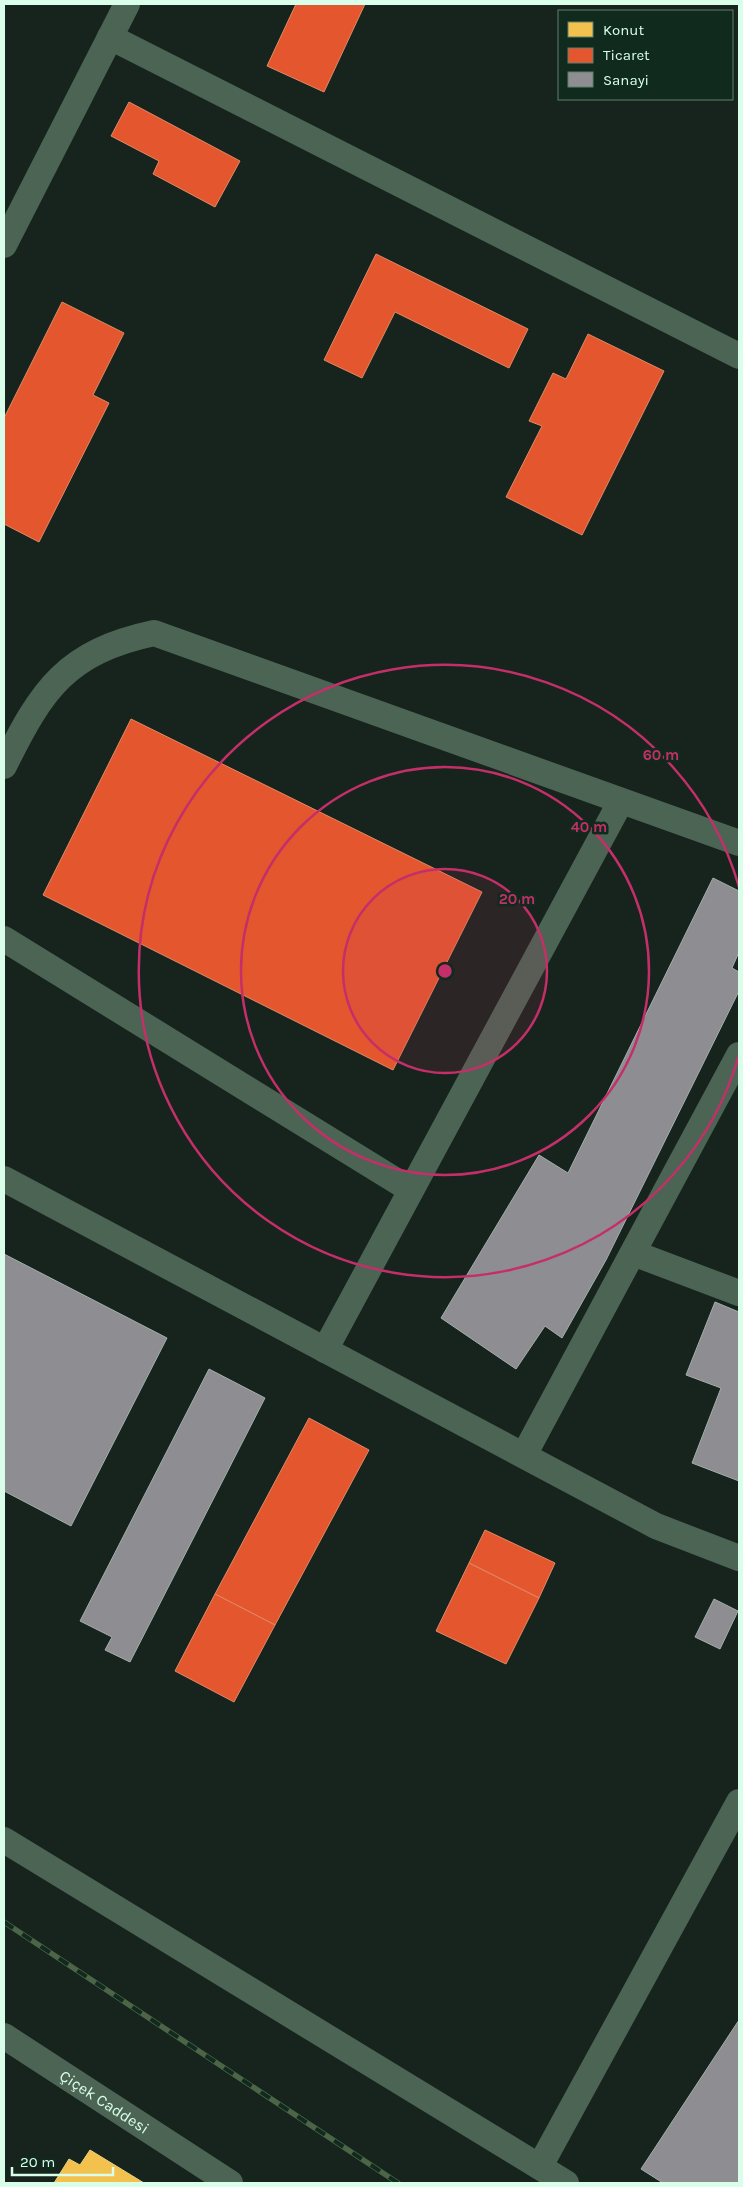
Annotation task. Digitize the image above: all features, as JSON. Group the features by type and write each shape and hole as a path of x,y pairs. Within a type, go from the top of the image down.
{"street":[{"path":"4,245 127,4"},
{"path":"110,37 739,356"},
{"path":"4,766 31,712 60,678 77,663 101,649 127,639 154,633 739,843"},
{"path":"325,1350 621,801"},
{"path":"4,939 411,1190"},
{"path":"524,1456 739,1055"},
{"path":"4,1179 656,1526 739,1558"},
{"path":"633,1253 739,1293"},
{"path":"540,2166 739,1802"},
{"path":"4,1840 566,2183"},
{"name":"Çiçek Caddesi","path":"4,2036 230,2183"}],"building: Konut":[{"path":"90,2150 144,2183 54,2183 69,2159 80,2165"}],"building: Ticaret":[{"path":"296,4 365,4 324,92 267,66"},
{"path":"129,102 240,161 215,207 153,174 159,161 111,136"},
{"path":"376,254 528,329 509,368 395,312 362,378 324,360"},
{"path":"62,302 124,333 93,395 109,403 39,542 4,524 4,418"},
{"path":"588,334 664,371 582,535 506,497 542,426 529,421 553,373 566,379"},
{"path":"131,719 482,892 393,1070 43,895"},
{"path":"309,1418 369,1450 275,1625 215,1594"},
{"path":"485,1530 555,1563 539,1598 469,1563"},
{"path":"469,1563 539,1598 506,1664 436,1631"},
{"path":"215,1594 275,1625 234,1702 175,1671"}],"building: Sanayi":[{"path":"713,878 739,891 739,952 732,968 739,972 739,991 606,1260 562,1338 545,1326 516,1369 441,1318 539,1155 568,1173"},
{"path":"4,1254 167,1338 71,1526 4,1491"},
{"path":"715,1302 739,1312 739,1481 692,1463 721,1388 686,1375"},
{"path":"209,1369 265,1398 130,1662 105,1650 112,1637 80,1621"},
{"path":"714,1599 738,1611 720,1649 695,1637"},
{"path":"739,2020 739,2183 663,2183 641,2169"}],"railway":[{"path":"4,1922 398,2183"}]}
